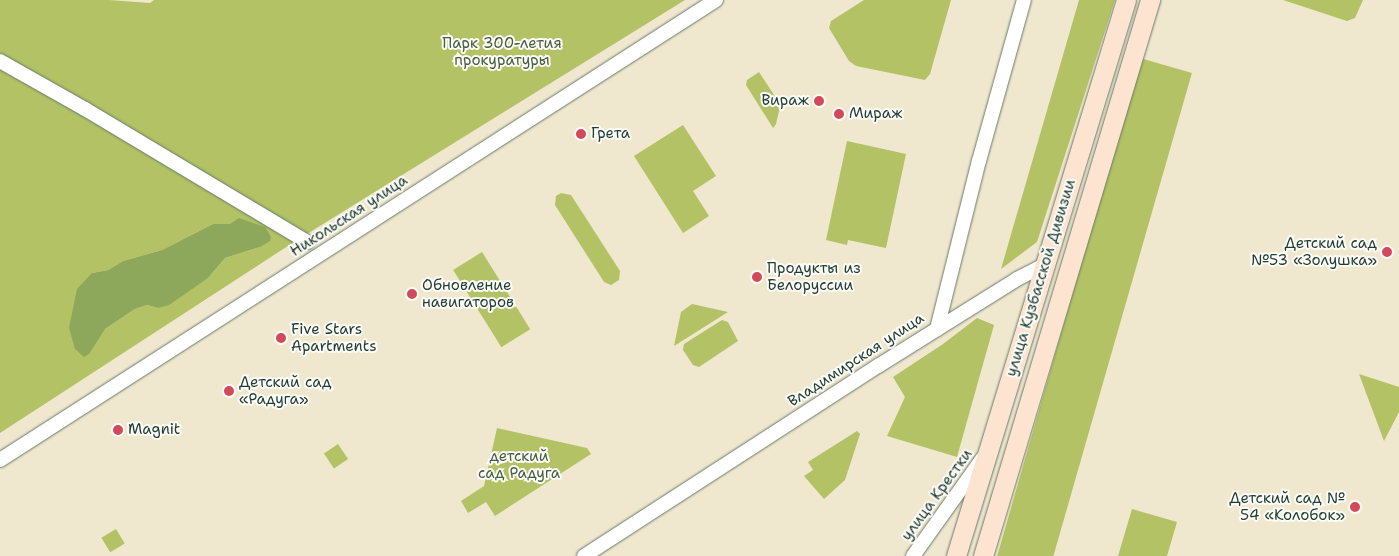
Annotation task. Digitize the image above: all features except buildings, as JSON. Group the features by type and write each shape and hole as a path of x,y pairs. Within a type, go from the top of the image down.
{"street":[{"name":"Никольская улица","path":"0,460 716,0"},
{"name":"Владимирская улица","path":"584,556 937,329 979,161 1024,0"},
{"name":"улица Кузбасской Дивизии","path":"956,556 1126,0"},
{"name":"улица Кузбасской Дивизии","path":"983,556 1150,0"},
{"path":"0,61 85,109 307,242"},
{"path":"937,329 1046,264"},
{"name":"улица Крестки","path":"913,556 968,477 987,454"}],"green space":[{"name":"Парк 300-летия прокуратуры","path":"0,0 109,0 150,3 154,0 685,0 294,242 0,433","holes":["213,224 230,224 260,247 225,258 208,278 158,308 147,305 135,309 105,329 92,273 108,270 123,261 162,250"]},
{"path":"864,0 951,0 930,74 925,80 856,66 849,61 829,28 831,21"},
{"path":"1079,0 1115,0 1037,242 1001,269"},
{"path":"1283,0 1363,0 1355,18 1347,21"},
{"path":"1140,58 1192,73 1053,556 997,556"},
{"path":"759,72 778,101 779,111 773,128 746,85 747,80"},
{"path":"683,125 716,176 693,191 709,216 683,233 634,156"},
{"path":"847,141 906,154 886,248 848,240 847,245 826,240"},
{"path":"561,193 571,195 620,271 619,280 611,285 604,282 555,205 556,196"},
{"path":"239,218 265,227 271,237 270,241 260,247 225,258 208,278 169,305 158,308 147,305 135,309 105,329 89,354 84,357 75,349 69,328 77,289 92,273 108,270 123,261 162,250 213,224 230,224"},
{"path":"482,252 530,329 501,347 453,270"},
{"path":"692,304 728,312 674,346 681,312"},
{"path":"977,318 994,325 957,457 887,436 905,397 893,377 943,344"},
{"path":"722,320 728,322 738,341 699,367 693,365 683,350 684,344"},
{"path":"1359,374 1399,387 1399,412 1384,441"},
{"name":"детский сад Радуга","path":"497,428 587,448 591,454 495,516 486,502 468,513 461,501 484,486"},
{"path":"857,431 860,434 845,480 824,499 804,476 813,470 808,462"},
{"path":"338,444 348,459 334,468 324,454"},
{"path":"1132,509 1177,522 1167,556 1118,556"},
{"path":"116,529 125,544 110,552 101,538"}],"place":[{"name":"Вираж","path":"819,101"},
{"name":"Мираж","path":"839,114"},
{"name":"Грета","path":"581,134"},
{"name":"Детский сад №53 «Золушка»","path":"1387,252"},
{"name":"Продукты из Белоруссии","path":"757,277"},
{"name":"Обновление навигаторов","path":"412,294"},
{"name":"Five Stars Apartments","path":"281,338"},
{"name":"Детский сад «Радуга»","path":"229,391"},
{"name":"Magnit","path":"118,430"},
{"name":"Детский сад № 54 «Колобок»","path":"1355,507"}]}
